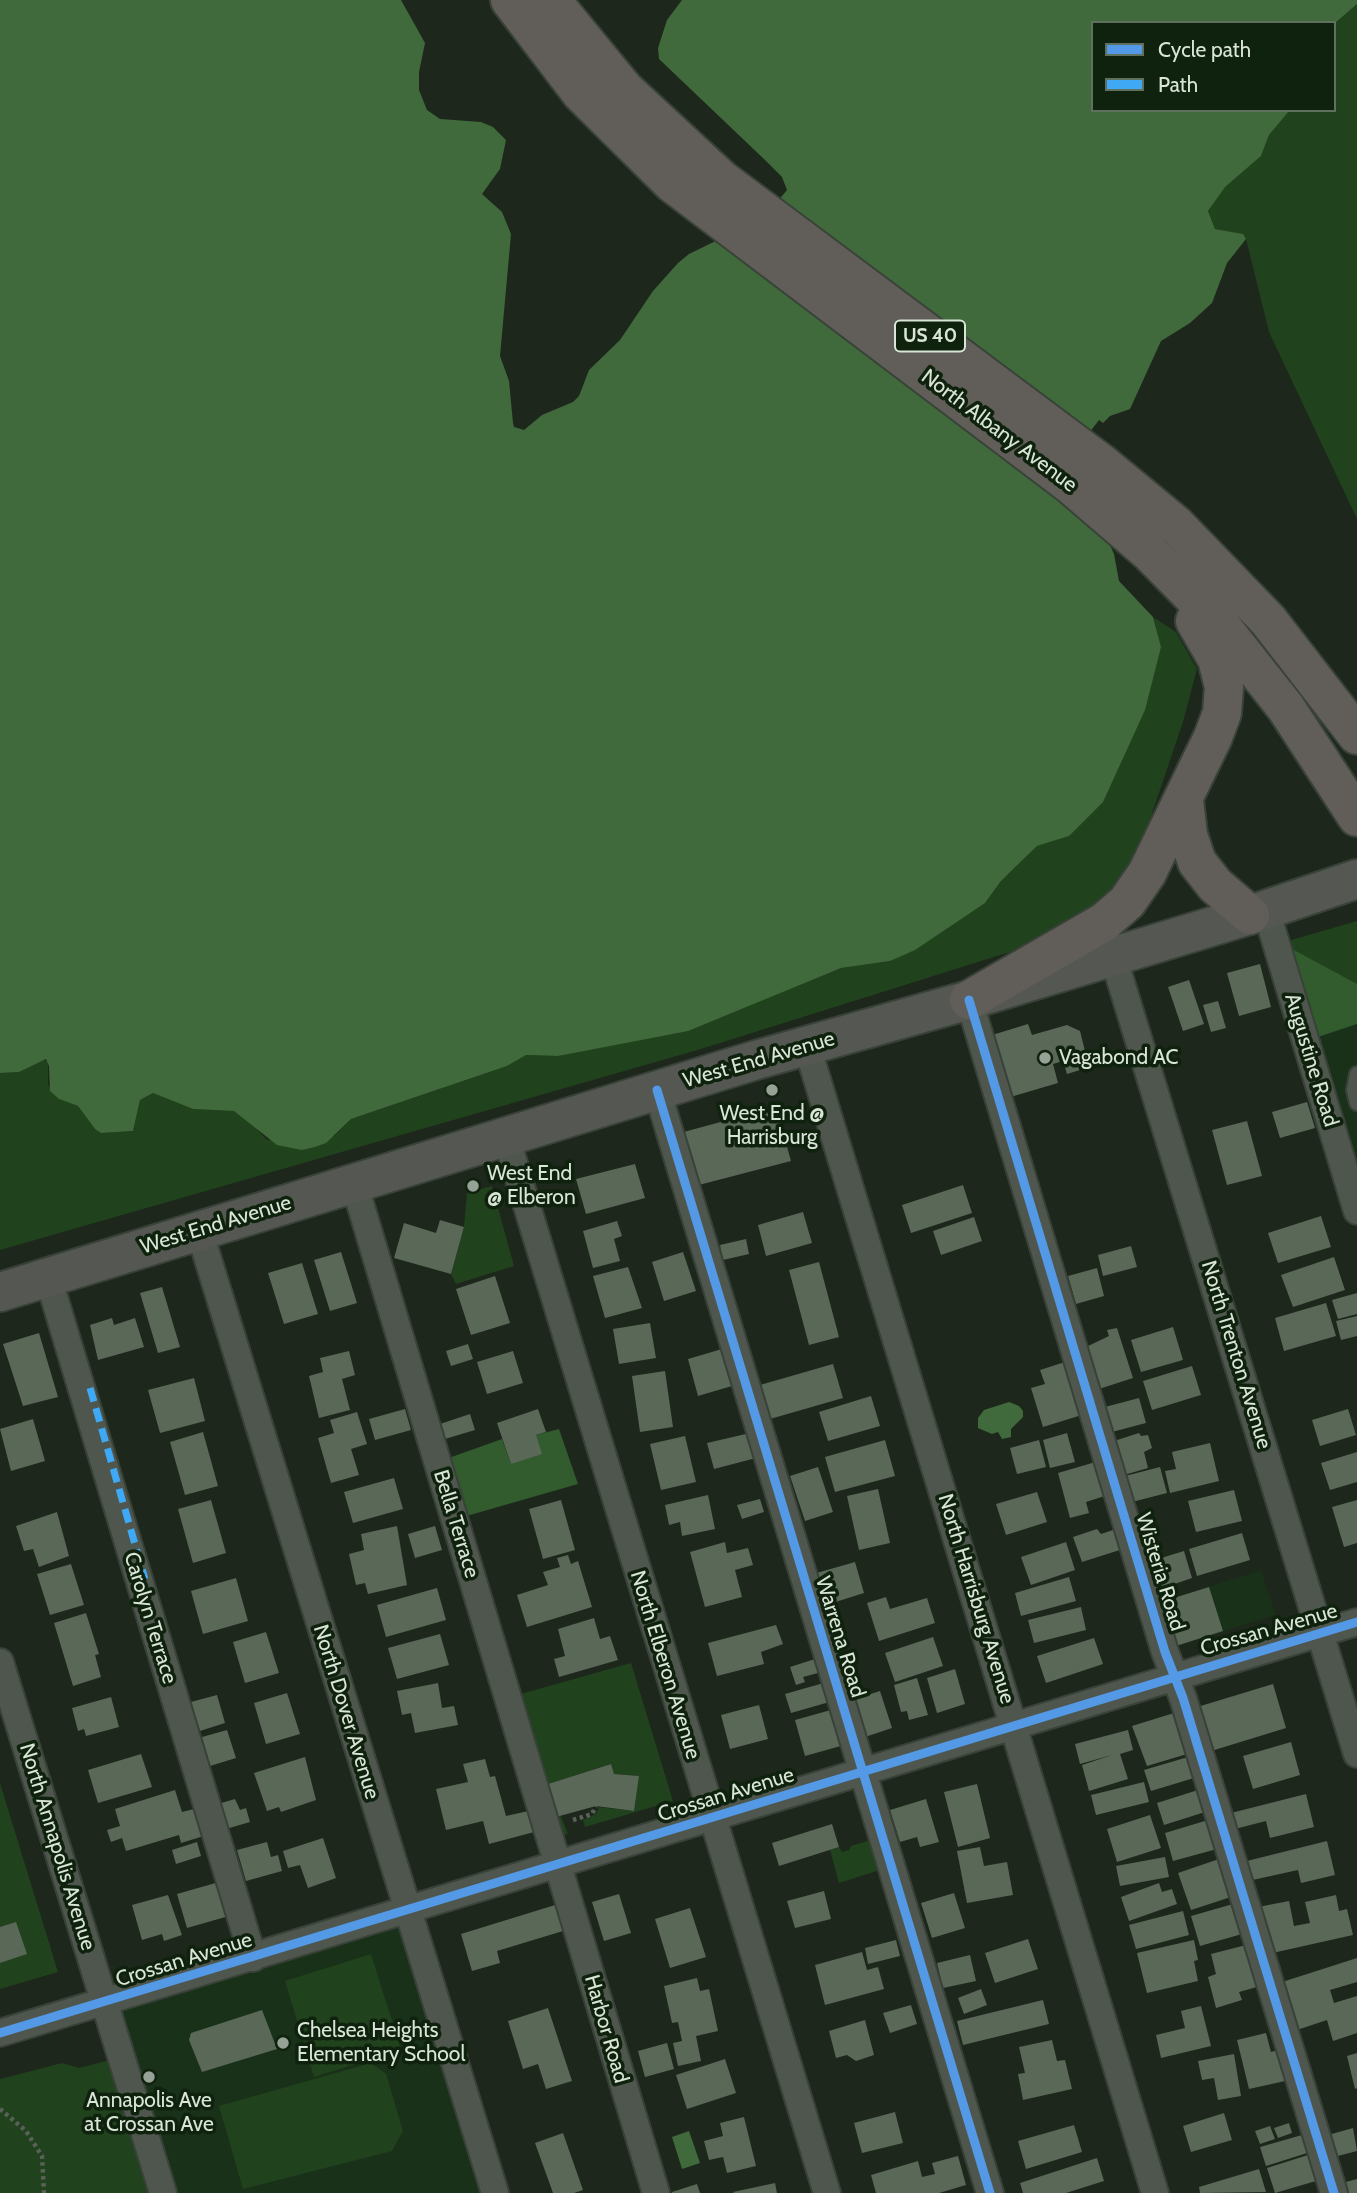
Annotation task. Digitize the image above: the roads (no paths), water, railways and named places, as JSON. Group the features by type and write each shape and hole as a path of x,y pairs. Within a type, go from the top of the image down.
{"highway":[{"name":"North Albany Avenue","path":"510,0 610,125 711,192 1126,505 1240,587 1295,651 1357,735"},
{"name":"North Albany Avenue","path":"551,0 711,192"},
{"name":"North Albany Avenue","path":"1126,505 1149,552 1218,622 1286,708 1357,817"},
{"path":"969,1000 1077,939 1116,912 1147,873 1219,723 1224,687 1210,645 1149,552"},
{"path":"1184,800 1188,835 1197,862 1216,885 1258,912"}],"main road":[{"name":"West End Avenue","path":"0,1292 657,1090 969,1000 1357,879"}],"street":[{"name":"Augustine Road","path":"1258,912 1357,1211"},
{"name":"North Trenton Avenue","path":"1113,956 1357,1754"},
{"name":"Wisteria Road","path":"969,1000 1334,2193"},
{"name":"North Harrisburg Avenue","path":"807,1046 1016,1725 1155,2193"},
{"name":"Warrena Road","path":"657,1090 990,2193"},
{"name":"North Elberon Avenue","path":"506,1137 827,2193"},
{"name":"Bella Terrace","path":"355,1183 558,1864"},
{"name":"North Dover Avenue","path":"199,1230 495,2193"},
{"name":"Carolyn Terrace","path":"48,1277 253,1958"},
{"name":"Crossan Avenue","path":"0,2033 1357,1622"},
{"name":"North Annapolis Avenue","path":"0,1662 163,2193"},
{"name":"Harbor Road","path":"558,1864 656,2193"}],"lane":[{"path":"1357,1074 1354,1090 1357,1103"}],"place":[{"name":"Vagabond AC","path":"1045,1058"},
{"name":"West End @ Harrisburg","path":"772,1090"},
{"name":"West End @ Elberon","path":"473,1186"},
{"name":"Chelsea Heights Elementary School","path":"283,2043"},
{"name":"Annapolis Ave at Crossan Ave","path":"149,2077"}]}
